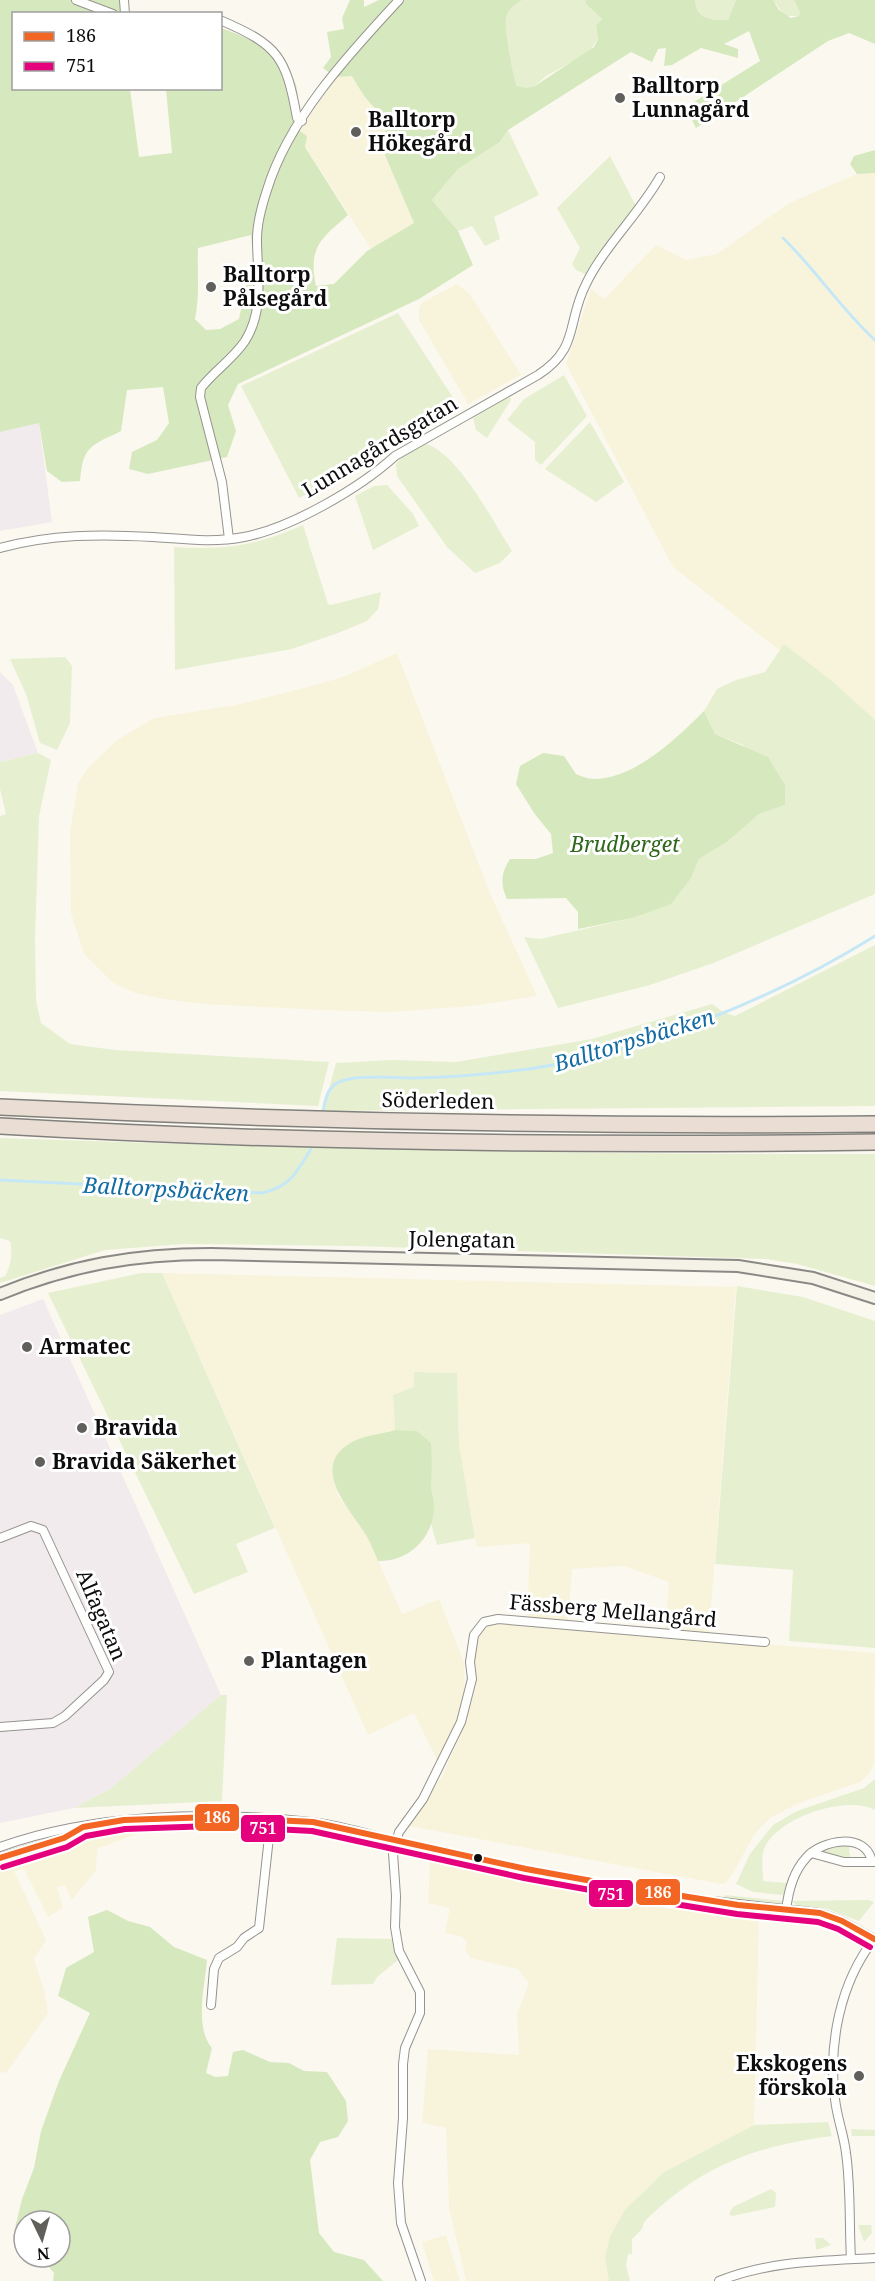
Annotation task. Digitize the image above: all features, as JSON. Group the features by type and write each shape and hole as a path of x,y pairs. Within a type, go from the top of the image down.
{"highway":[{"name":"Söderleden","path":"0,1107 399,1122 656,1126 875,1124"},
{"name":"Söderleden","path":"0,1126 428,1141 875,1142"}],"street":[{"path":"76,0 108,12"},
{"path":"229,539 222,482 200,397 201,388 237,351 252,328 260,287 257,238 260,214 270,178 302,121 346,58 399,0"},
{"path":"222,21 263,40 276,52 291,82 297,118 302,121"},
{"name":"Lunnagårdsgatan","path":"0,548 42,538 78,536 229,539 265,532 290,523 375,472 395,456 552,366 570,338 579,299 586,282 646,202 660,177"},
{"name":"Jolengatan","path":"0,1294 46,1276 110,1260 178,1254 738,1266 776,1271 836,1284 875,1298"},
{"name":"Jolengatan","path":"0,1289 35,1276 46,1276"},
{"name":"Alfagatan","path":"0,1538 31,1526 40,1527 47,1534 109,1672 104,1680 60,1720 47,1724 0,1727"},
{"name":"Fässberg Mellangård","path":"395,1841 423,1799 461,1722 472,1679 470,1662 474,1635 484,1622 498,1619 765,1642"},
{"path":"0,1846 63,1828 141,1819 271,1819 313,1822 395,1841 394,1927 403,1961 418,1983 420,2013 405,2048 403,2064 399,2211 421,2281"},
{"path":"211,2005 214,1969 219,1958 237,1947 244,1938 259,1928 271,1819"},
{"path":"0,1858 64,1838 83,1827"},
{"path":"786,1911 792,1884 800,1867 812,1853 825,1845 848,1842 866,1849 874,1862"},
{"path":"812,1853 844,1862 874,1862"},
{"path":"713,1901 832,1917 874,1939 860,1960 845,1995 837,2019 833,2057 834,2099 847,2164 851,2259"},
{"path":"719,2281 753,2269 779,2264 875,2258"}],"shaded area":[{"path":"352,76 366,98 379,109 388,132 382,148 414,223 371,249 305,146 300,131 335,77"},
{"path":"875,173 875,725 673,567 566,364 591,289 604,299 656,245 686,260 717,254 789,203 857,174"},
{"path":"457,284 470,294 521,375 468,404 419,320 419,307 423,302"},
{"path":"39,423 52,522 0,531 0,432"},
{"path":"397,653 490,893 537,996 472,1006 389,1012 323,1010 203,1004 163,999 135,993 112,982 84,954 71,913 70,833 78,783 88,768 117,740 154,718 236,705 308,687 343,677"},
{"path":"0,672 13,685 38,753 0,762"},
{"path":"162,1273 736,1287 709,1633 665,1629 669,1582 624,1566 572,1569 568,1622 527,1618 530,1543 477,1547 459,1445 457,1373 414,1372 414,1387 393,1395 395,1430 354,1441 337,1494 367,1536 402,1614 439,1599 464,1662 465,1700 459,1719 438,1762 414,1713 368,1735"},
{"path":"43,1299 221,1695 110,1789 74,1808 0,1823 0,1315"},
{"path":"491,1622 875,1653 874,1764 869,1774 860,1782 799,1803 770,1818 756,1832 726,1883 721,1884 409,1826 442,1776 465,1725 476,1686 474,1654 476,1638 481,1629"},
{"path":"138,1826 141,1832 97,1849 96,1870 72,1900 65,1885 57,1887 63,1908 48,1917 24,1869 14,1871 46,1940 34,1959 45,1993 48,2013 7,2072 0,2073 0,1871 89,1837"},
{"path":"443,1860 759,1919 754,2125 664,2172 626,2210 610,2236 609,2281 466,2281 449,2208 446,2128 422,2123 428,2049 519,2055 517,2014 529,1983 518,1969 470,1958 465,1949 467,1941 460,1936 445,1933 450,1908 428,1903 430,1861"},
{"path":"446,2235 460,2281 434,2281 422,2242"}],"green space":[{"path":"0,0 120,0 122,12 12,12 12,90 130,90 139,157 172,153 166,90 222,90 222,28 255,42 276,56 291,74 296,85 298,101 294,127 307,136 305,147 348,215 324,237 315,252 316,286 334,284 367,251 414,223 382,148 385,139 383,120 352,76 335,77 323,68 331,57 327,32 344,29 342,18 350,0 364,0 364,7 379,0 522,0 510,10 506,23 515,81 517,86 526,88 535,86 594,47 598,39 596,25 602,19 586,4 586,0 695,0 698,12 706,18 728,20 736,0 773,0 779,10 791,18 799,16 800,12 794,0 875,0 875,44 849,33 828,41 696,128 686,107 760,61 749,31 724,44 738,49 738,58 701,48 672,65 664,66 666,48 658,49 652,62 631,52 508,130 500,142 458,169 432,200 458,231 473,265 419,299 238,384 228,405 236,431 227,457 148,474 129,469 132,452 157,440 169,423 163,387 127,390 121,431 90,448 83,460 80,481 62,482 47,471 39,423 0,432","holes":["251,235 254,265 248,276 239,319 220,329 206,330 195,319 198,292 198,248"]},
{"path":"522,0 586,0 586,4 602,19 596,25 598,39 588,53 546,76 535,86 526,88 517,86 515,81 506,23 510,10"},
{"path":"695,0 736,0 728,20 706,18 698,12"},
{"path":"773,0 794,0 800,12 799,16 785,16"},
{"path":"508,130 539,195 494,217 500,239 485,246 472,226 458,231 432,200 458,169 500,142"},
{"path":"875,150 875,173 857,174 850,164 854,156"},
{"path":"610,156 637,208 587,275 576,270 572,264 580,248 557,208"},
{"path":"398,313 461,410 376,460 299,498 241,386"},
{"path":"564,375 587,416 541,465 535,460 535,442 507,420 524,399"},
{"path":"509,394 511,400 487,438 476,430 472,413"},
{"path":"590,422 624,482 596,502 545,469"},
{"path":"423,443 436,448 449,459 484,506 512,551 500,563 475,573 447,547 397,476 396,464 401,457"},
{"path":"387,485 413,514 419,526 373,550 355,496 374,486"},
{"path":"303,525 328,604 381,592 378,609 367,621 292,649 175,670 174,547 209,548 240,545 270,538"},
{"path":"784,644 832,681 875,720 875,894 716,962 650,985 558,1008 524,937 540,939 632,918 691,878 699,859 727,842 759,814 785,805 743,745 715,734 704,711 717,689 736,680 765,672"},
{"path":"65,657 72,666 70,723 57,750 40,743 26,694 10,659"},
{"name":"Brudberget","path":"704,711 715,734 768,757 785,785 785,805 759,814 727,842 699,859 691,878 671,904 632,918 578,929 578,912 566,898 507,899 502,879 510,859 536,859 553,853 551,834 534,813 516,784 520,766 543,753 564,756 576,774 594,779 609,777 640,765 668,744"},
{"path":"38,753 51,760 39,816 35,939 36,1001 41,1023 70,1044 115,1050 329,1062 318,1106 0,1091 0,816 6,814 0,789 0,762"},
{"path":"875,945 875,1106 323,1111 336,1063 392,1060 456,1062 592,1039 712,1004 723,1012 735,1016"},
{"path":"0,1138 438,1150 875,1154 875,1286 797,1264 766,1259 354,1246 184,1244 105,1250 0,1283 0,1278 5,1276 9,1268 11,1250 10,1241 0,1238"},
{"path":"141,1273 162,1273 275,1528 236,1544 248,1572 194,1594 48,1293"},
{"path":"737,1286 803,1297 875,1321 875,1648 789,1641 793,1570 715,1564"},
{"path":"414,1372 457,1373 459,1445 475,1538 437,1545 431,1524 434,1504 431,1488 431,1443 417,1431 395,1430 393,1395 414,1387"},
{"path":"395,1430 417,1431 431,1443 433,1516 425,1536 410,1552 390,1560 378,1561 368,1538 342,1500 336,1487 333,1474 334,1462 340,1451 354,1441"},
{"path":"221,1695 227,1695 222,1801 74,1808 110,1789"},
{"path":"875,1779 875,1810 847,1805 830,1807 797,1819 771,1838 763,1852 763,1881 787,1883 783,1895 753,1892 736,1884 750,1854 773,1825 797,1811 864,1788"},
{"path":"849,1845 850,1858 820,1851 827,1847"},
{"path":"725,1895 783,1901 783,1904 724,1897"},
{"path":"868,1900 874,1902 859,1921 825,1908 798,1906 792,1901"},
{"path":"107,1910 128,1921 150,1927 174,1947 207,1960 202,2018 203,2029 212,2048 206,2073 215,2077 228,2076 233,2052 243,2050 270,2062 289,2063 304,2071 327,2072 346,2101 348,2121 338,2137 320,2142 310,2160 319,2233 334,2252 364,2260 383,2281 53,2281 54,2273 50,2269 72,2269 72,2209 20,2209 34,2168 41,2131 59,2081 90,2013 58,1996 66,1968 94,1952 88,1917"},
{"path":"337,1938 393,1939 398,1960 377,1977 373,1984 331,1985"},
{"path":"828,2122 832,2136 804,2140 753,2153 730,2162 686,2186 644,2222 642,2229 632,2239 632,2254 628,2254 626,2265 630,2281 609,2281 605,2258 610,2236 625,2210 664,2172 754,2125"},
{"path":"851,2129 875,2130 875,2136 852,2136"},
{"path":"771,2189 776,2193 775,2207 732,2216 729,2214 733,2207"},
{"path":"858,2225 871,2225 872,2233 864,2242"},
{"path":"815,2238 823,2238 831,2245 816,2250"}],"waterway":[{"path":"783,238 875,340"},
{"name":"Balltorpsbäcken","path":"323,1111 331,1088 336,1083 347,1079 441,1077 512,1071 604,1054 652,1039 700,1022 793,982 875,936"},
{"name":"Balltorpsbäcken","path":"0,1180 262,1193 280,1187 292,1177 311,1149"}],"transit line":[{"name":"186","path":"0,1858 64,1838 83,1827 124,1820 212,1817 313,1822 526,1869 614,1885 738,1905 820,1913 842,1921 874,1939"},
{"name":"751","path":"3,1867 67,1847 86,1836 125,1829 212,1826 312,1831 524,1878 612,1894 737,1914 818,1922 838,1929 870,1947"}],"place":[{"name":"Balltorp Lunnagård","path":"620,98"},
{"name":"Balltorp Hökegård","path":"356,132"},
{"name":"Balltorp Pålsegård","path":"211,287"},
{"name":"Armatec","path":"27,1347"},
{"name":"Bravida","path":"82,1428"},
{"name":"Bravida Säkerhet","path":"40,1462"},
{"name":"Plantagen","path":"249,1661"},
{"name":"Ekskogens förskola","path":"859,2076"}]}
